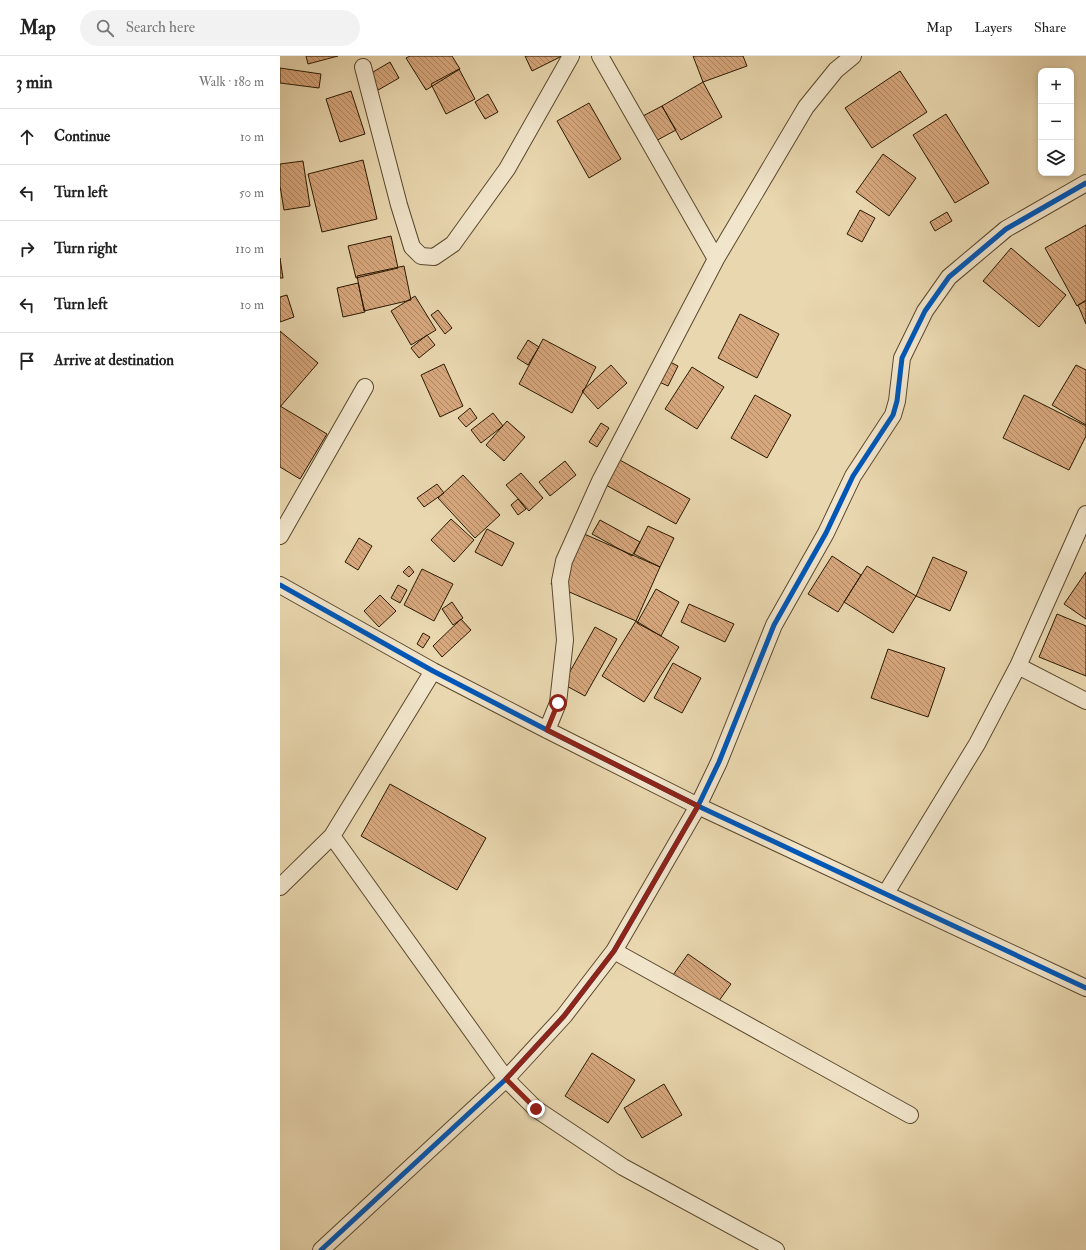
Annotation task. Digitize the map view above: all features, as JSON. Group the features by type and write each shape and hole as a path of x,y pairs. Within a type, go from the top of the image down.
{"street":[{"path":"363,67 399,205 412,247 421,256 434,257 453,244 507,170 571,56"},
{"path":"600,56 716,259"},
{"path":"547,730 558,703 565,640 560,581 564,561 600,481 716,259 806,108 836,70 852,56"},
{"path":"321,1250 506,1079 564,1016 614,951 698,806 719,762 774,625 826,533 853,476 893,415 897,401 902,358 925,311 949,277 1006,229 1086,183"},
{"path":"280,536 365,387"},
{"path":"886,893 977,744 1018,666 1086,514"},
{"path":"280,585 433,670 547,730 698,806 1086,988"},
{"path":"1018,666 1086,702"},
{"path":"280,888 332,836 433,670"},
{"path":"332,836 506,1079 536,1109 623,1167 776,1250"},
{"path":"614,951 910,1115"}],"building":[{"path":"306,56 338,56 308,64"},
{"path":"410,56 452,56 460,69 426,90 406,58"},
{"path":"525,56 562,56 532,71"},
{"path":"693,56 743,56 747,66 703,82"},
{"path":"390,62 399,78 373,93 363,78"},
{"path":"280,68 321,74 319,88 280,83"},
{"path":"459,69 475,99 446,114 431,84"},
{"path":"900,71 927,112 872,148 845,108"},
{"path":"703,82 722,117 681,140 662,106"},
{"path":"351,91 365,134 340,142 326,99"},
{"path":"488,94 498,112 485,119 475,102"},
{"path":"589,103 621,159 589,178 557,121"},
{"path":"662,106 676,130 652,143 639,118"},
{"path":"946,114 989,183 955,203 913,135"},
{"path":"883,154 916,178 889,216 856,192"},
{"path":"363,160 377,219 322,232 308,174"},
{"path":"303,161 310,206 284,210 280,186 280,164"},
{"path":"860,210 875,218 862,242 847,234"},
{"path":"947,212 952,221 935,231 930,222"},
{"path":"1086,225 1086,300 1077,306 1045,248"},
{"path":"391,236 398,268 356,278 348,246"},
{"path":"1011,248 1066,295 1039,327 983,281"},
{"path":"280,258 283,278 280,278"},
{"path":"404,266 411,300 364,311 357,276"},
{"path":"358,283 365,312 343,317 337,288"},
{"path":"287,295 294,317 280,322 280,297"},
{"path":"415,296 436,330 411,345 391,311"},
{"path":"1086,301 1086,324 1078,305"},
{"path":"438,310 452,328 445,334 431,315"},
{"path":"740,314 779,334 757,378 718,358"},
{"path":"280,331 318,363 280,407"},
{"path":"427,335 435,345 419,358 411,348"},
{"path":"543,339 596,367 572,413 519,384"},
{"path":"528,340 539,347 528,365 517,358"},
{"path":"668,361 678,366 668,386 657,381"},
{"path":"444,364 463,406 440,417 421,375"},
{"path":"611,365 627,383 598,409 582,391"},
{"path":"1076,365 1086,370 1086,425 1052,405"},
{"path":"692,367 724,387 697,429 665,409"},
{"path":"755,395 791,415 767,458 731,438"},
{"path":"1024,395 1086,426 1086,436 1069,470 1003,438"},
{"path":"280,406 327,434 300,479 280,467"},
{"path":"470,408 477,418 466,427 458,418"},
{"path":"493,413 503,426 481,443 471,430"},
{"path":"507,421 525,437 504,461 486,445"},
{"path":"601,423 609,428 597,447 589,442"},
{"path":"618,459 690,499 676,524 604,484"},
{"path":"565,461 576,475 550,496 539,482"},
{"path":"521,473 543,498 529,511 506,485"},
{"path":"463,475 500,515 475,538 438,498"},
{"path":"437,484 444,493 424,507 417,498"},
{"path":"518,499 526,509 518,515 511,505"},
{"path":"451,519 474,540 454,562 431,540"},
{"path":"600,520 640,542 632,556 592,534"},
{"path":"648,526 674,538 660,567 634,554"},
{"path":"487,529 514,543 502,566 475,552"},
{"path":"575,530 660,567 636,621 551,584"},
{"path":"359,538 372,546 358,570 345,562"},
{"path":"832,556 861,575 838,612 808,594"},
{"path":"933,557 967,572 950,611 916,596"},
{"path":"409,566 414,572 409,577 403,572"},
{"path":"867,566 916,596 893,633 844,602"},
{"path":"422,569 453,584 434,621 404,605"},
{"path":"1086,572 1086,619 1064,604"},
{"path":"398,585 407,590 400,603 391,598"},
{"path":"656,589 679,602 661,636 637,623"},
{"path":"380,595 396,611 379,627 364,611"},
{"path":"452,602 463,618 453,625 442,609"},
{"path":"689,604 734,624 725,642 681,622"},
{"path":"1057,614 1086,626 1086,676 1039,657"},
{"path":"461,619 471,630 442,657 433,646"},
{"path":"636,621 679,647 644,702 602,676"},
{"path":"595,627 617,639 585,696 563,684"},
{"path":"423,633 430,637 423,648 417,644"},
{"path":"888,649 945,668 928,717 871,698"},
{"path":"673,663 701,678 682,713 654,698"},
{"path":"390,784 486,838 457,890 361,836"},
{"path":"688,954 731,984 711,1012 668,982"},
{"path":"592,1053 635,1080 608,1123 565,1096"},
{"path":"664,1084 682,1115 642,1138 624,1108"}],"cycle path":[{"path":"321,1250 506,1079 564,1016 614,951 698,806 719,762 774,625 826,533 853,476 893,415 897,401 902,358 925,311 949,277 1006,229 1086,183"},
{"path":"280,585 433,671 698,806 1086,988"}],"route":[{"path":"536,1109 506,1079 564,1016 614,951 698,806 547,730 558,703"}]}
